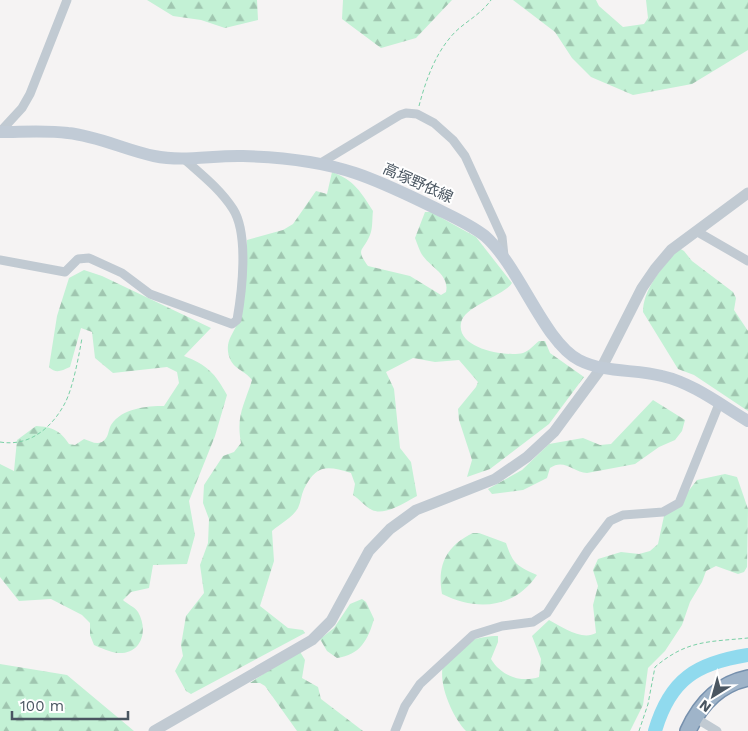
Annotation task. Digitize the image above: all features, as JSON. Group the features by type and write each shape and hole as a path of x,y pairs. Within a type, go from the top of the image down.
{"highway":[{"path":"691,724 702,706 719,689 736,680 748,678"}],"main road":[{"name":"高塚野依線","path":"0,132 68,132 106,141 153,156 184,159 240,156 319,164 356,173 460,220 484,236 504,256 552,334 566,352 580,360 602,367 663,376 683,382 748,421"}],"street":[{"path":"0,132 22,108 30,94 67,0"},
{"path":"319,164 398,116 406,113 417,114 434,123 453,140 465,156 502,237 504,256"},
{"path":"0,260 65,272 78,260 89,258 122,274 150,294 232,324 237,320 239,310 244,250 235,211 217,188 184,159"},
{"path":"154,731 312,640 331,621 369,551 390,529 416,510 495,479 527,457 554,432 602,367 642,288 655,269 671,250 748,193"},
{"path":"696,231 748,261"},
{"path":"395,731 405,706 420,684 473,636 502,626 533,622 547,613 588,550 610,521 623,515 663,512 679,503 719,404"},
{"path":"691,724 717,731"}],"path":[{"path":"417,114 435,61 449,38 483,12 492,0"},
{"path":"0,442 14,445 31,440 47,427 66,402 82,338"},
{"path":"639,731 648,704 655,667 673,652 684,647 748,638"}],"green space":[{"path":"147,0 257,0 258,20 225,28 201,20 173,16"},
{"path":"343,0 452,0 416,38 381,48 342,19"},
{"path":"513,0 596,0 599,6 623,27 644,24 648,18 646,0 748,0 748,50 692,84 633,95 591,77 572,58 555,32"},
{"path":"332,172 340,175 356,187 373,211 371,232 361,253 368,266 410,276 441,295 446,292 445,280 421,253 415,238 425,212 431,212 476,237 512,283 508,288 476,306 464,317 461,323 462,332 466,339 484,349 505,354 523,353 539,341 545,341 550,353 584,377 549,424 490,469 467,477 472,460 459,420 458,409 478,382 459,360 435,362 413,358 386,372 394,389 400,448 411,462 417,496 389,510 372,510 353,495 355,484 351,473 328,468 318,471 313,475 304,489 296,511 272,531 274,561 260,606 288,628 303,630 305,633 191,694 186,691 175,671 183,656 181,645 186,616 204,593 200,565 208,543 209,519 203,503 204,485 223,456 234,452 241,443 240,418 252,380 233,364 228,351 228,343 237,324 242,304 247,240 283,230 293,224 316,191 327,194"},
{"path":"679,248 692,261 733,292 736,298 734,310 748,331 748,411 694,375 678,369 643,312 650,286"},
{"path":"84,270 102,276 211,328 184,356 205,366 227,395 215,436 189,501 195,535 187,564 153,565 149,588 131,592 123,600 138,612 143,627 143,634 137,646 125,653 117,653 94,645 90,635 90,623 82,615 51,599 19,601 0,577 0,464 14,471 17,440 36,426 55,430 69,444 75,445 84,439 100,443 106,438 111,425 116,419 135,409 164,406 179,383 177,372 167,367 113,373 95,358 92,332 81,328 70,367 56,371 49,367 57,316 69,278"},
{"path":"653,400 685,420 682,431 675,440 659,447 635,464 587,473 560,464 550,468 547,478 523,490 492,494 488,489 522,470 549,444 583,438 600,445 611,444"},
{"path":"725,474 737,477 748,509 747,567 744,572 738,574 716,566 706,571 690,602 682,625 665,651 648,668 643,705 630,731 466,731 450,707 443,686 443,666 450,652 469,641 498,636 498,642 491,659 500,670 512,677 532,679 539,677 541,659 532,636 549,620 578,634 590,635 596,633 593,605 598,586 593,570 598,559 621,552 639,554 650,551 658,544 664,516 676,507 697,480"},
{"path":"473,533 479,533 506,543 511,556 517,564 537,575 517,595 494,604 468,603 442,594 442,565 450,550"},
{"path":"362,599 366,602 374,619 369,634 362,645 352,654 337,658 327,651 320,639 334,628 350,604"},
{"path":"299,650 305,660 302,678 318,687 321,699 363,731 297,731 265,686 260,683 250,683"},
{"path":"0,664 67,675 134,731 0,731"}],"waterway":[{"path":"655,731 661,713 669,698 688,676 714,663 748,655"}]}
